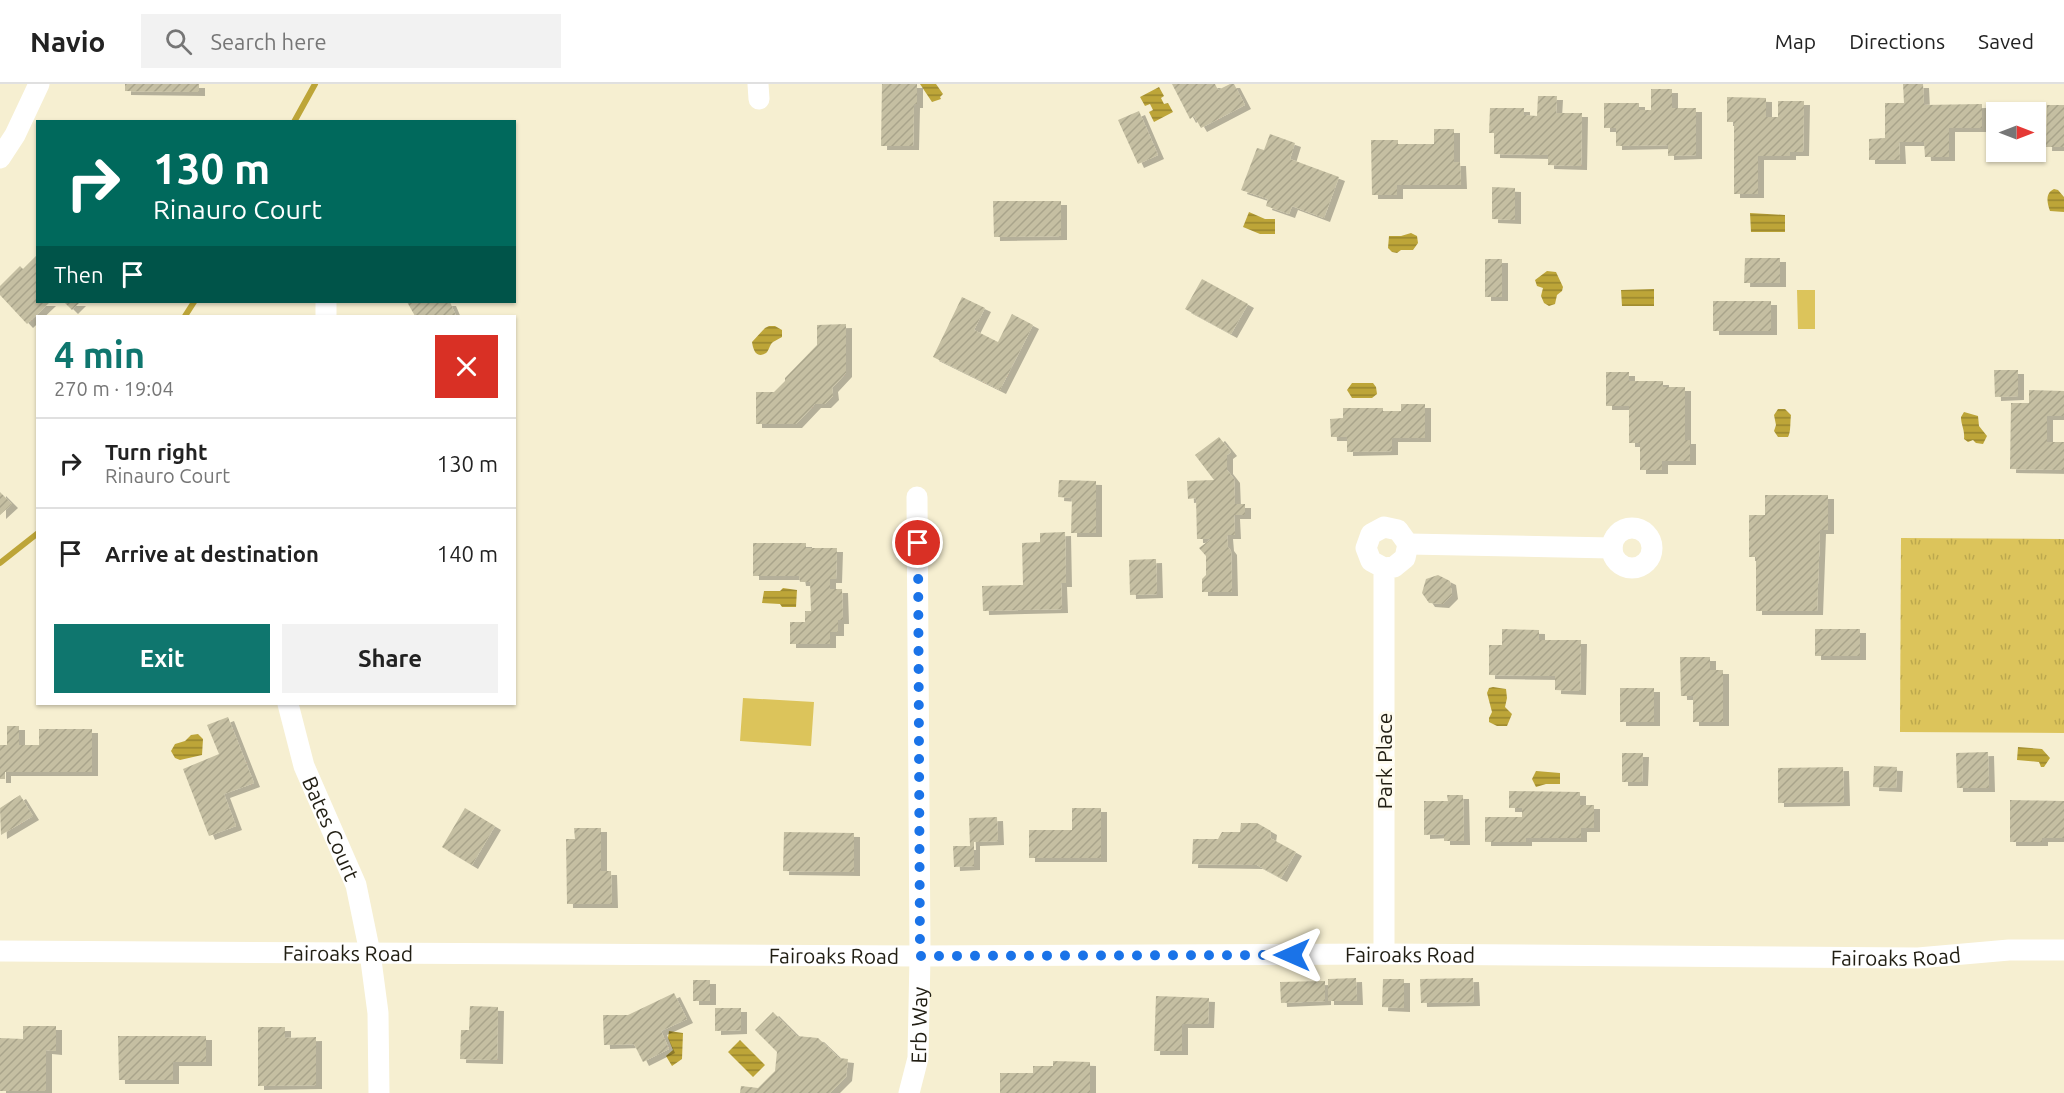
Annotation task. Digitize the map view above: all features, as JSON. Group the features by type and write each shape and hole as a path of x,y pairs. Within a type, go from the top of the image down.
{"street":[{"path":"0,158 15,135 39,84"},
{"name":"Erb Way","path":"909,1093 918,1058 920,956 917,497"},
{"path":"1384,527 1398,530 1408,544 1406,558 1394,567 1384,568 1371,561 1366,548 1371,534 1384,527"},
{"path":"1408,544 1612,549"},
{"name":"Park Place","path":"1384,568 1384,954"},
{"name":"Bates Court","path":"288,705 303,766 356,885 370,953 378,1013 379,1093"},
{"name":"Fairoaks Road","path":"0,951 920,956 1384,954 1918,958 2009,950 2064,951"}],"green space":[{"path":"1797,290 1815,290 1815,329 1798,329"},
{"path":"1901,538 2064,539 2064,733 1900,732"},
{"path":"743,698 814,702 811,746 740,741"}],"shaded area":[{"path":"920,84 936,84 943,94 941,99 932,102"},
{"path":"1159,87 1164,96 1161,98 1164,104 1168,103 1173,112 1154,122 1149,112 1153,110 1150,104 1145,106 1140,97"},
{"path":"2054,189 2064,197 2064,212 2050,211 2048,196"},
{"path":"1249,212 1265,219 1275,219 1275,234 1260,234 1243,227"},
{"path":"1750,213 1785,215 1785,232 1751,232"},
{"path":"1411,233 1417,236 1418,243 1413,250 1401,250 1397,253 1388,248 1389,236"},
{"path":"1547,271 1556,272 1563,287 1557,295 1555,304 1549,306 1544,303 1541,296 1543,288 1537,286 1535,280"},
{"path":"1654,289 1654,306 1622,306 1621,290"},
{"path":"769,326 782,330 782,337 773,342 766,353 758,355 752,342"},
{"path":"1352,383 1373,383 1377,394 1372,398 1352,398 1347,390"},
{"path":"1778,409 1785,409 1791,415 1788,437 1778,437 1774,431 1776,425 1774,415"},
{"path":"1964,412 1978,416 1979,426 1987,436 1983,444 1973,440 1968,442 1964,439 1961,417"},
{"path":"783,588 797,590 796,607 762,603 764,591 780,591"},
{"path":"1489,688 1506,689 1505,707 1512,714 1507,726 1497,726 1489,722 1492,712 1487,693"},
{"path":"198,734 203,739 202,755 180,760 175,758 171,751 175,744 185,741 191,735"},
{"path":"2018,747 2042,749 2050,758 2044,767 2041,767 2039,762 2017,760"},
{"path":"1536,771 1560,773 1560,784 1536,787 1532,779"},
{"path":"669,1031 683,1033 682,1059 672,1066 666,1056 673,1050 668,1038"},
{"path":"740,1040 765,1065 753,1077 728,1052"}],"building":[{"path":"125,84 199,84 199,92 125,91"},
{"path":"882,84 917,84 913,146 881,146"},
{"path":"1172,84 1215,84 1218,90 1234,84 1245,105 1201,128 1194,116 1190,119"},
{"path":"1903,84 1923,84 1924,105 1982,104 1982,128 1949,128 1949,157 1925,157 1924,142 1899,142 1900,160 1869,160 1869,139 1885,138 1885,103 1904,103"},
{"path":"1651,89 1672,89 1672,108 1696,108 1696,155 1668,156 1668,145 1616,146 1616,128 1604,128 1604,103 1639,103 1639,110 1651,110"},
{"path":"1538,96 1557,96 1556,113 1582,113 1581,166 1548,165 1548,155 1494,154 1494,133 1489,133 1490,108 1524,108 1524,115 1537,116"},
{"path":"1727,97 1766,98 1766,117 1778,117 1778,101 1804,101 1803,152 1790,152 1790,156 1758,156 1758,194 1734,194 1734,122 1727,122"},
{"path":"2047,105 2064,105 2064,147 2046,147"},
{"path":"1139,111 1158,155 1138,164 1118,120"},
{"path":"1434,129 1454,129 1454,162 1460,162 1461,185 1397,185 1397,195 1372,195 1371,140 1398,140 1398,144 1434,144"},
{"path":"1270,134 1295,143 1290,159 1339,177 1324,218 1292,206 1289,214 1266,206 1268,199 1241,190 1257,148 1264,150"},
{"path":"1492,187 1515,188 1515,220 1492,219"},
{"path":"993,201 1061,201 1061,236 994,237"},
{"path":"36,256 36,303 49,303 27,324 0,295 0,286 20,266 23,269"},
{"path":"1745,258 1780,258 1780,283 1744,283"},
{"path":"1485,259 1502,259 1502,297 1485,297"},
{"path":"1202,279 1248,304 1231,334 1185,309"},
{"path":"962,297 985,308 974,330 998,342 1012,314 1033,325 1000,390 933,357"},
{"path":"1713,301 1771,301 1771,331 1713,331"},
{"path":"65,303 79,303 72,310"},
{"path":"408,303 450,303 456,315 414,315"},
{"path":"846,324 846,373 832,388 833,396 825,404 815,404 796,424 756,424 756,392 774,392 785,381 785,378 817,345 817,325"},
{"path":"1994,370 2018,370 2018,396 1995,397"},
{"path":"1606,372 1629,372 1629,381 1663,381 1663,387 1685,387 1685,440 1690,440 1690,461 1662,461 1662,470 1640,470 1640,443 1629,443 1629,406 1606,406"},
{"path":"2029,390 2064,391 2064,416 2047,416 2047,442 2064,442 2064,470 2010,469 2011,403 2029,403"},
{"path":"1401,404 1425,404 1425,438 1392,438 1392,451 1347,452 1347,437 1331,437 1330,419 1343,418 1343,408 1383,408 1383,411 1401,411"},
{"path":"1219,437 1231,452 1227,455 1227,470 1234,479 1235,504 1245,504 1245,515 1234,515 1235,535 1227,535 1228,547 1231,551 1232,592 1202,592 1202,579 1206,575 1206,556 1199,548 1211,539 1197,539 1196,498 1188,499 1187,481 1214,480 1195,455"},
{"path":"1059,480 1096,481 1096,533 1071,533 1072,498 1058,497"},
{"path":"0,492 12,504 0,515"},
{"path":"1765,495 1828,495 1828,530 1820,530 1817,611 1756,611 1756,557 1749,557 1749,515 1765,515"},
{"path":"1065,532 1066,583 1061,583 1062,609 983,611 982,586 1023,585 1022,543 1040,542 1040,533"},
{"path":"753,543 806,543 806,548 837,548 836,579 830,579 830,589 842,589 843,620 838,620 838,632 830,632 830,644 790,644 790,622 805,622 805,611 811,611 810,582 800,582 799,576 753,576"},
{"path":"1156,559 1157,594 1130,595 1129,560"},
{"path":"1438,575 1450,581 1452,595 1443,604 1429,603 1422,593 1426,579"},
{"path":"1502,629 1539,630 1539,640 1581,640 1580,691 1555,690 1555,676 1489,675 1489,645 1502,645"},
{"path":"1815,629 1860,629 1860,656 1815,656"},
{"path":"1680,657 1710,657 1710,670 1723,670 1723,722 1693,722 1693,696 1681,696"},
{"path":"1620,688 1654,688 1654,722 1620,722"},
{"path":"228,717 254,783 224,794 236,826 209,836 183,769 219,754 207,725"},
{"path":"7,726 19,726 19,745 39,745 39,729 92,729 92,772 5,772 5,779 0,779 0,745 7,745"},
{"path":"1988,752 1989,788 1957,788 1956,753"},
{"path":"1622,753 1643,753 1642,782 1622,782"},
{"path":"1874,766 1897,767 1896,788 1873,787"},
{"path":"1843,767 1844,802 1778,803 1778,768"},
{"path":"1509,791 1580,792 1580,805 1594,805 1594,828 1581,828 1581,838 1526,838 1526,842 1485,842 1485,817 1522,817 1522,808 1509,808"},
{"path":"20,795 33,816 1,835 0,808"},
{"path":"1447,795 1463,795 1464,841 1444,841 1444,834 1424,835 1424,801 1448,801"},
{"path":"2010,800 2064,801 2064,838 2042,838 2042,842 2010,842"},
{"path":"465,808 495,826 472,865 442,847"},
{"path":"1072,808 1101,808 1101,858 1029,858 1029,830 1072,830"},
{"path":"997,817 998,841 974,842 974,866 954,867 953,846 970,846 969,818"},
{"path":"1241,823 1257,823 1271,831 1270,838 1296,852 1281,878 1257,865 1192,864 1193,839 1218,839 1222,832 1240,832"},
{"path":"574,828 601,828 601,871 611,871 612,904 567,904 566,839 575,839"},
{"path":"784,832 854,833 854,872 783,871"},
{"path":"1356,978 1357,1001 1328,1001 1328,979"},
{"path":"1473,978 1474,1002 1421,1003 1420,979"},
{"path":"1383,979 1404,979 1404,1008 1382,1007"},
{"path":"693,980 710,980 710,1001 693,1001"},
{"path":"1325,981 1325,1001 1281,1003 1280,982"},
{"path":"674,993 687,1019 661,1031 669,1049 643,1062 634,1044 604,1045 603,1015 628,1015"},
{"path":"1156,996 1209,998 1208,1024 1182,1024 1182,1051 1154,1051"},
{"path":"470,1006 498,1007 497,1060 460,1059 461,1030 469,1030"},
{"path":"715,1008 741,1008 741,1030 715,1031"},
{"path":"773,1012 797,1036 818,1038 839,1058 848,1059 846,1077 830,1093 740,1093 741,1086 758,1088 775,1071 777,1052 755,1030"},
{"path":"23,1026 56,1026 56,1051 46,1050 46,1091 0,1091 0,1038 23,1039"},
{"path":"258,1027 285,1027 285,1038 316,1037 316,1085 258,1086"},
{"path":"118,1036 206,1036 206,1062 173,1062 173,1080 119,1080"},
{"path":"1053,1061 1090,1062 1090,1093 1000,1093 1000,1073 1033,1073 1033,1066 1053,1066"}],"waterway":[{"path":"295,120 315,84"},
{"path":"186,315 193,303"},
{"path":"0,563 36,535"}],"route":[{"path":"918,543 920,956 1292,955"}]}
